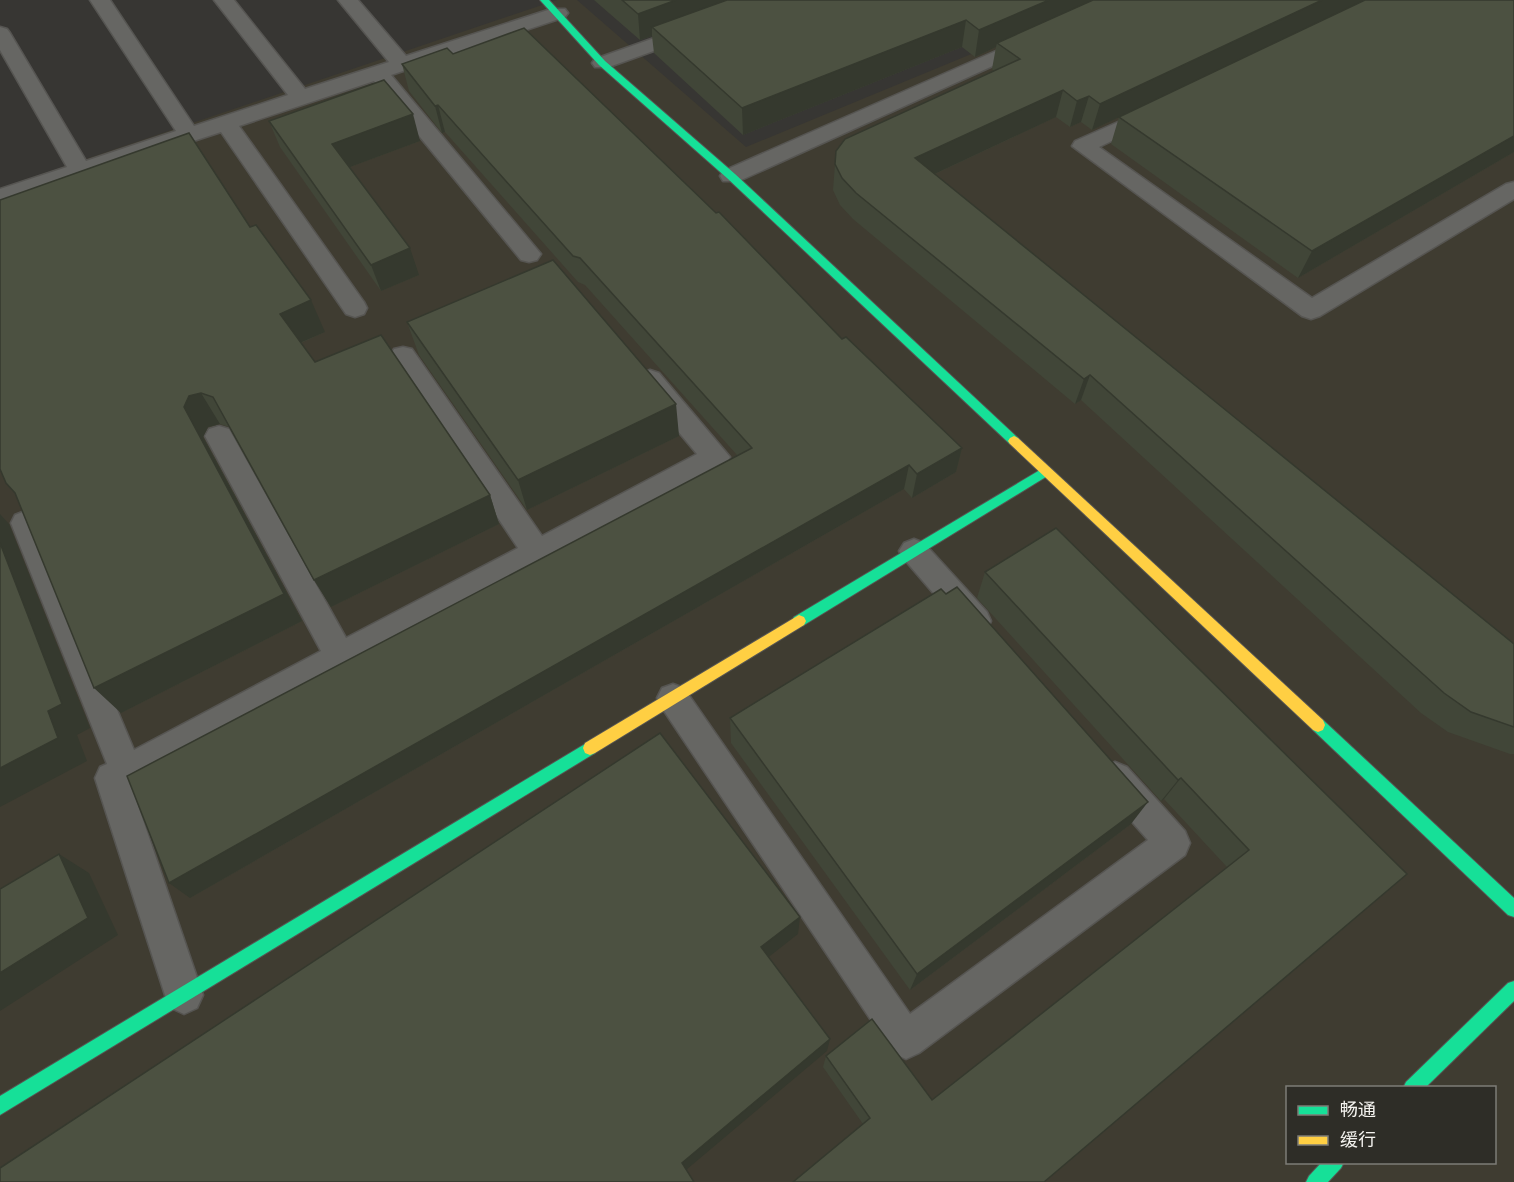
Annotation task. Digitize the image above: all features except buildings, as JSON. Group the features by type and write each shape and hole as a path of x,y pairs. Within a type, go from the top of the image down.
{"street":[{"path":"100,0 189,134"},
{"path":"224,0 300,97"},
{"path":"348,0 402,63"},
{"path":"0,197 402,63 551,7 602,63 731,176 1514,909"},
{"path":"602,63 711,23"},
{"path":"0,33 80,170"},
{"path":"731,176 1047,34"},
{"path":"377,71 530,254"},
{"path":"1167,106 1083,146 1311,310 1514,189"},
{"path":"225,122 355,308"},
{"path":"403,356 537,552"},
{"path":"184,995 112,778 716,457 634,361"},
{"path":"219,436 340,657"},
{"path":"0,1106 1045,472"},
{"path":"25,524 126,771"},
{"path":"914,551 1000,649"},
{"path":"673,698 906,1040 1173,843 1095,755"},
{"path":"1414,1086 1514,988"},
{"path":"1315,1182 1333,1164"}],"shaded area":[{"path":"557,0 577,0 746,147 1102,0 1514,0 1514,1182 0,1182 0,188"}],"traffic: fast":[{"path":"544,0 602,63 731,176 1014,441"},
{"path":"799,621 1045,472"},
{"path":"1318,725 1514,909"},
{"path":"0,1106 590,748"},
{"path":"1414,1086 1514,989"},
{"path":"1315,1182 1333,1164"}],"traffic: slow":[{"path":"1014,441 1318,725"},
{"path":"590,748 799,621"}]}
